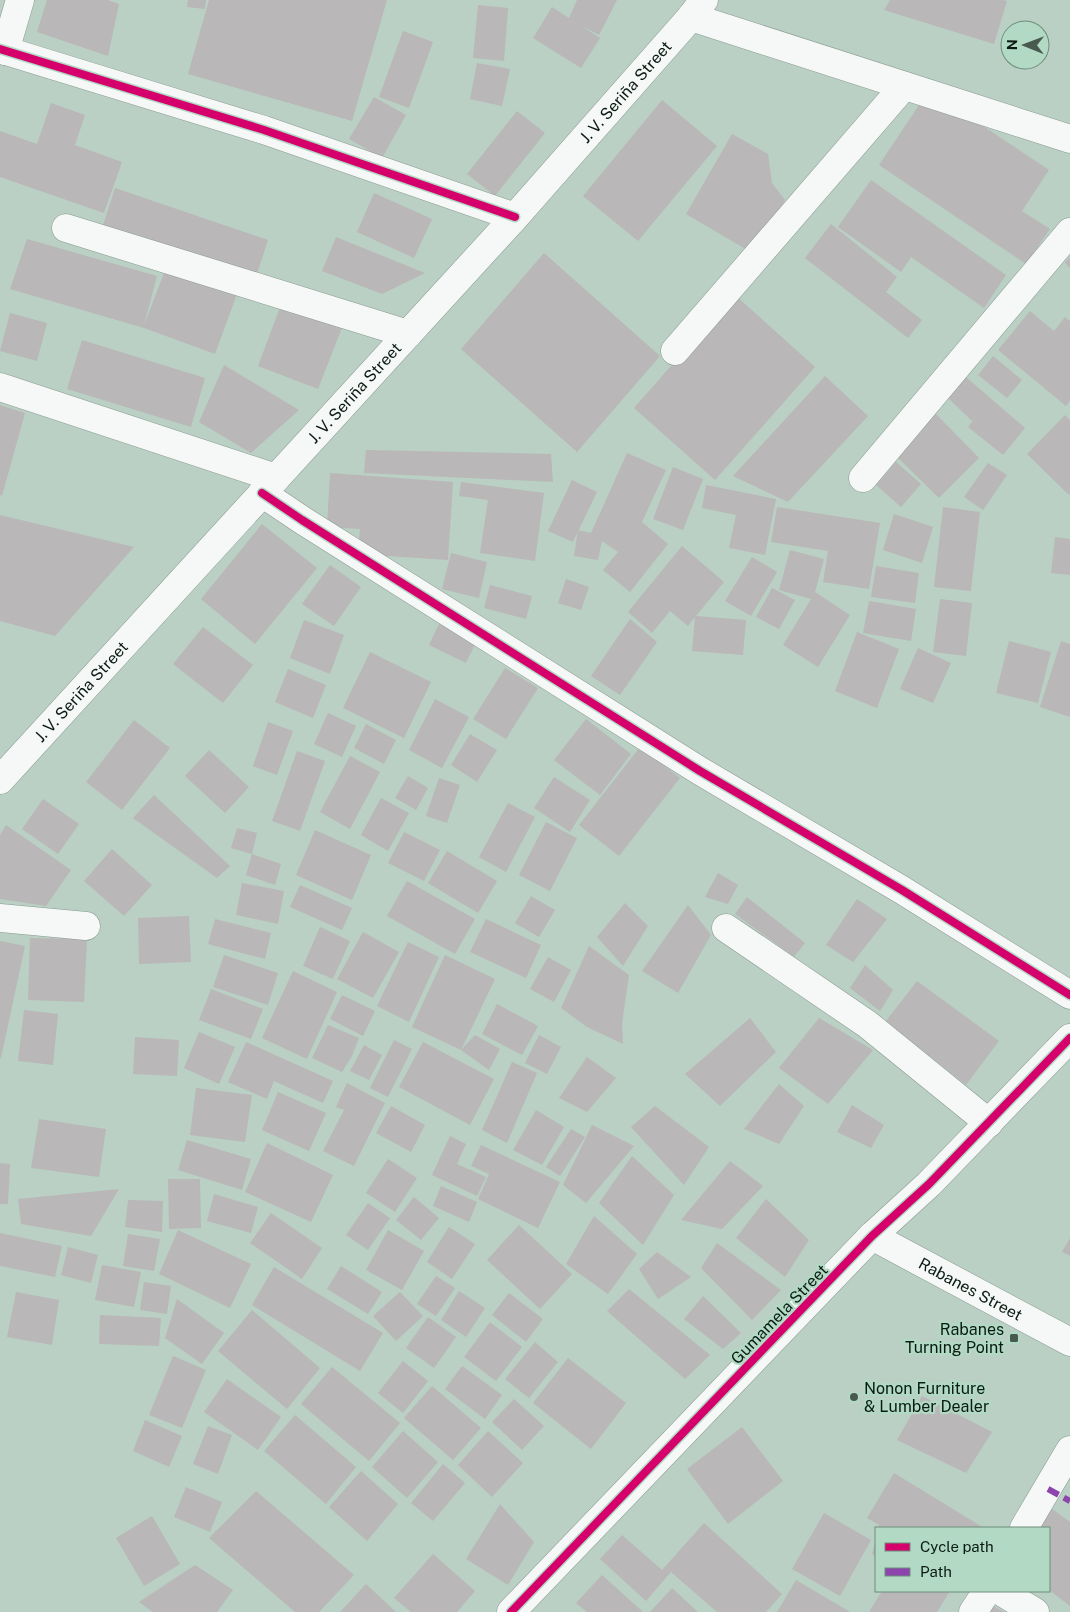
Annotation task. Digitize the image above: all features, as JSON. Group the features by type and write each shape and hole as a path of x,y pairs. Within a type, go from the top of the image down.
{"street":[{"path":"20,0 3,50 264,130 515,217"},
{"path":"698,8 904,86 1070,139"},
{"name":"J. V. Seriña Street","path":"0,780 515,217 698,8"},
{"path":"675,351 904,86"},
{"path":"66,228 408,334"},
{"path":"863,478 1070,232"},
{"path":"0,387 269,486 310,525 700,771 902,890 1070,995"},
{"path":"0,918 86,926"},
{"path":"726,928 867,1024 989,1123"},
{"name":"Gumamela Street","path":"511,1612 872,1236 929,1184 1070,1038"},
{"name":"Rabanes Street","path":"872,1236 1070,1342"},
{"path":"1025,1527 1070,1450"},
{"path":"973,1612 986,1592"},
{"path":"1002,1592 1035,1612"}],"building":[{"path":"47,0 108,0 119,4 108,56 37,32"},
{"path":"188,0 206,0 205,9 187,7"},
{"path":"209,0 387,0 352,121 188,74"},
{"path":"577,0 617,0 599,35 582,26 600,38 581,68 533,38 552,7 569,18"},
{"path":"890,0 1007,1 994,44 884,10"},
{"path":"478,5 508,8 504,61 473,58"},
{"path":"403,31 433,42 409,108 379,97"},
{"path":"477,63 510,69 502,106 470,99"},
{"path":"929,90 1049,170 1022,211 1050,229 1026,264 879,165"},
{"path":"374,97 406,115 382,158 349,139"},
{"path":"662,100 717,146 638,241 583,196"},
{"path":"51,103 85,115 75,145 122,162 104,213 0,177 0,131 37,144"},
{"path":"517,111 545,133 495,196 467,174"},
{"path":"732,134 768,154 772,183 785,200 754,254 686,214"},
{"path":"871,180 1006,275 984,308 911,257 901,272 838,227"},
{"path":"115,188 268,240 256,277 103,225"},
{"path":"374,193 432,219 414,258 357,232"},
{"path":"831,224 897,277 886,292 922,320 908,338 805,258"},
{"path":"336,237 425,273 382,294 322,271"},
{"path":"27,239 157,276 144,325 166,268 237,294 215,354 144,328 10,289"},
{"path":"544,253 660,356 577,452 461,349"},
{"path":"1070,257 1070,268 1065,263"},
{"path":"734,294 815,367 715,480 634,408"},
{"path":"282,302 343,325 318,389 258,366"},
{"path":"1030,311 1054,331 1065,317 1070,321 1070,401 1066,406 998,350"},
{"path":"10,313 47,323 37,361 0,351"},
{"path":"82,340 205,378 191,427 67,389"},
{"path":"993,356 1022,380 1007,398 978,375"},
{"path":"224,365 299,410 251,453 199,422"},
{"path":"825,376 868,416 788,502 733,476"},
{"path":"966,377 1025,428 1003,455 968,427 980,412 972,421 948,398"},
{"path":"0,405 25,413 2,496 0,495"},
{"path":"934,412 979,458 939,498 893,453"},
{"path":"1065,415 1070,420 1069,495 1027,454"},
{"path":"366,450 551,454 553,482 364,473"},
{"path":"627,453 666,470 642,522 668,544 630,592 603,570 618,552 602,541 598,560 574,556 578,530 591,533"},
{"path":"896,462 921,484 901,507 876,485"},
{"path":"988,463 1007,475 983,510 964,497"},
{"path":"673,467 703,479 683,530 653,519"},
{"path":"330,473 453,482 448,560 358,554 360,529 327,527"},
{"path":"572,480 597,492 573,542 548,531"},
{"path":"461,482 544,493 535,561 480,553 488,500 459,496"},
{"path":"706,485 776,499 765,555 729,548 736,515 702,508"},
{"path":"777,507 880,523 869,589 823,582 828,551 771,542"},
{"path":"943,507 980,512 971,591 934,587"},
{"path":"894,514 933,527 922,563 883,550"},
{"path":"0,515 134,547 55,636 0,621"},
{"path":"262,524 317,568 255,644 201,599"},
{"path":"1055,537 1070,539 1070,575 1051,573"},
{"path":"682,546 724,582 696,616 746,620 743,655 692,651 695,617 688,626 670,611 652,633 628,612"},
{"path":"790,550 824,559 815,592 850,615 818,667 783,645 811,599 779,590"},
{"path":"451,553 487,562 479,598 442,589"},
{"path":"752,557 777,572 751,616 725,601"},
{"path":"330,565 361,587 334,626 302,604"},
{"path":"876,566 919,573 915,603 871,597"},
{"path":"566,579 589,587 581,610 558,603"},
{"path":"490,585 532,596 526,619 484,608"},
{"path":"772,588 795,600 779,629 756,617"},
{"path":"940,599 972,603 966,656 933,652"},
{"path":"869,601 916,609 911,641 863,633"},
{"path":"630,619 657,642 620,695 591,676"},
{"path":"304,620 344,635 330,674 290,658"},
{"path":"439,624 476,642 466,663 429,645"},
{"path":"203,627 253,665 223,703 173,664"},
{"path":"857,632 899,649 877,708 835,691"},
{"path":"1009,641 1051,652 1038,703 996,693"},
{"path":"1061,641 1070,644 1070,717 1040,707"},
{"path":"918,648 951,663 933,703 900,689"},
{"path":"370,652 431,682 404,738 343,708"},
{"path":"505,668 538,688 506,739 473,719"},
{"path":"288,669 326,685 313,718 275,702"},
{"path":"435,699 469,717 442,768 409,750"},
{"path":"328,713 356,726 342,757 314,744"},
{"path":"586,719 631,754 600,795 554,760"},
{"path":"134,720 170,748 122,810 86,782"},
{"path":"268,722 293,731 277,775 253,766"},
{"path":"366,724 396,740 384,764 354,748"},
{"path":"470,734 497,750 477,782 451,765"},
{"path":"640,747 680,778 619,856 579,825"},
{"path":"209,750 249,787 225,813 185,776"},
{"path":"297,751 325,761 300,831 272,821"},
{"path":"350,756 380,772 350,829 320,812"},
{"path":"408,776 428,788 416,810 395,798"},
{"path":"554,777 590,800 570,832 534,808"},
{"path":"439,778 460,785 447,823 426,816"},
{"path":"154,795 230,866 217,878 133,818"},
{"path":"381,798 409,813 388,851 361,835"},
{"path":"43,799 79,824 58,854 22,829"},
{"path":"508,803 535,817 506,872 479,857"},
{"path":"546,822 577,838 550,891 519,875"},
{"path":"6,825 71,870 46,906 0,899 0,835"},
{"path":"237,828 257,833 252,854 231,848"},
{"path":"315,830 371,855 352,900 296,875"},
{"path":"404,832 440,850 424,881 388,863"},
{"path":"112,849 152,885 124,916 84,881"},
{"path":"447,851 497,881 478,913 428,883"},
{"path":"252,854 281,864 275,885 246,875"},
{"path":"718,873 738,885 728,904 705,897"},
{"path":"407,881 475,919 455,954 387,916"},
{"path":"242,883 284,891 278,924 236,915"},
{"path":"300,885 352,908 342,930 290,907"},
{"path":"531,896 555,910 539,937 515,923"},
{"path":"747,897 805,943 794,957 735,914"},
{"path":"857,899 887,919 853,962 826,945"},
{"path":"625,903 648,926 623,966 597,937"},
{"path":"688,905 711,935 678,993 642,971"},
{"path":"189,916 191,962 139,964 138,918"},
{"path":"215,919 271,933 265,959 208,944"},
{"path":"486,919 541,945 526,978 470,952"},
{"path":"320,927 350,941 333,979 303,966"},
{"path":"363,932 399,952 373,998 337,979"},
{"path":"30,938 87,939 84,1002 28,1000"},
{"path":"0,941 25,946 1,1058 0,1058"},
{"path":"408,942 439,957 409,1022 377,1006"},
{"path":"589,946 629,975 622,1024 623,1044 587,1027 561,1008"},
{"path":"224,955 278,973 268,1005 213,987"},
{"path":"445,955 495,979 461,1050 412,1027"},
{"path":"548,957 571,970 554,1002 530,989"},
{"path":"865,965 893,990 880,1011 850,988"},
{"path":"293,971 337,992 307,1059 262,1038"},
{"path":"917,981 999,1041 966,1085 886,1021"},
{"path":"211,989 263,1009 251,1039 199,1020"},
{"path":"342,995 375,1011 363,1036 330,1019"},
{"path":"497,1004 538,1026 522,1055 482,1034"},
{"path":"24,1010 58,1014 53,1065 18,1061"},
{"path":"750,1018 776,1052 720,1106 685,1074"},
{"path":"819,1018 873,1050 828,1104 779,1068"},
{"path":"328,1025 359,1038 352,1056 342,1072 312,1058"},
{"path":"199,1032 235,1047 219,1084 184,1068"},
{"path":"475,1035 500,1049 489,1070 461,1050"},
{"path":"539,1035 561,1047 547,1074 525,1063"},
{"path":"135,1037 179,1040 177,1076 133,1074"},
{"path":"394,1040 412,1049 388,1097 370,1088"},
{"path":"246,1042 333,1081 323,1103 274,1081 267,1099 228,1082"},
{"path":"423,1042 494,1079 470,1125 399,1087"},
{"path":"364,1045 382,1055 369,1080 350,1071"},
{"path":"587,1057 616,1078 587,1112 559,1098"},
{"path":"512,1062 537,1073 507,1143 482,1130"},
{"path":"347,1083 385,1103 354,1166 323,1151 344,1110 336,1107"},
{"path":"779,1084 804,1106 779,1144 744,1129"},
{"path":"196,1088 252,1095 245,1142 190,1135"},
{"path":"278,1092 326,1113 309,1151 262,1130"},
{"path":"852,1105 884,1125 871,1148 837,1132"},
{"path":"391,1106 425,1125 411,1152 376,1133"},
{"path":"655,1106 709,1147 684,1185 631,1127"},
{"path":"536,1110 564,1127 542,1165 513,1150"},
{"path":"39,1119 106,1129 99,1177 31,1168"},
{"path":"592,1125 634,1146 586,1203 563,1185"},
{"path":"571,1129 585,1137 560,1176 546,1167"},
{"path":"450,1136 466,1144 457,1164 486,1177 477,1196 432,1175"},
{"path":"187,1140 251,1159 242,1190 178,1170"},
{"path":"267,1143 333,1175 311,1222 245,1192"},
{"path":"481,1145 560,1182 538,1228 478,1199 489,1174 471,1166"},
{"path":"632,1156 674,1195 643,1245 599,1203"},
{"path":"388,1159 417,1178 395,1212 366,1193"},
{"path":"730,1161 763,1186 722,1229 681,1220"},
{"path":"0,1163 10,1164 8,1204 0,1204"},
{"path":"168,1179 200,1179 201,1228 169,1229"},
{"path":"441,1186 477,1202 469,1222 433,1206"},
{"path":"119,1189 91,1236 21,1224 18,1199"},
{"path":"214,1194 258,1207 251,1233 207,1221"},
{"path":"414,1197 439,1218 421,1240 396,1220"},
{"path":"766,1199 809,1240 785,1277 736,1238"},
{"path":"128,1200 163,1201 162,1232 125,1227"},
{"path":"368,1203 390,1218 368,1250 346,1235"},
{"path":"271,1213 322,1248 302,1279 250,1243"},
{"path":"594,1216 637,1254 608,1294 566,1264"},
{"path":"519,1225 572,1274 540,1309 487,1260"},
{"path":"449,1227 475,1244 452,1279 427,1262"},
{"path":"178,1230 251,1264 230,1308 159,1274"},
{"path":"388,1230 424,1251 402,1290 366,1270"},
{"path":"0,1233 62,1246 55,1277 0,1266"},
{"path":"128,1234 160,1239 154,1271 123,1266"},
{"path":"1070,1238 1070,1256 1062,1252"},
{"path":"717,1243 781,1290 752,1320 701,1268"},
{"path":"68,1247 98,1255 91,1283 61,1275"},
{"path":"657,1252 691,1277 658,1299 639,1269"},
{"path":"102,1265 141,1272 134,1307 95,1300"},
{"path":"341,1266 382,1292 368,1314 327,1289"},
{"path":"274,1267 383,1333 360,1371 252,1305"},
{"path":"436,1276 455,1288 436,1316 417,1304"},
{"path":"144,1282 171,1286 167,1314 140,1310"},
{"path":"629,1289 710,1355 685,1379 607,1311"},
{"path":"459,1291 485,1308 466,1337 441,1320"},
{"path":"16,1292 59,1300 52,1345 7,1337"},
{"path":"400,1292 423,1316 396,1341 373,1316"},
{"path":"509,1293 543,1319 526,1342 492,1315"},
{"path":"703,1296 741,1333 723,1349 684,1319"},
{"path":"177,1299 224,1333 202,1364 165,1338"},
{"path":"252,1310 320,1368 287,1409 218,1351"},
{"path":"100,1315 161,1318 159,1346 99,1344"},
{"path":"428,1317 456,1337 434,1368 406,1348"},
{"path":"490,1322 522,1347 496,1381 464,1357"},
{"path":"535,1342 558,1362 529,1398 505,1379"},
{"path":"173,1356 206,1370 182,1428 149,1415"},
{"path":"568,1358 626,1403 591,1449 533,1403"},
{"path":"403,1361 428,1381 403,1413 378,1393"},
{"path":"462,1366 502,1395 485,1419 445,1389"},
{"path":"332,1367 400,1423 369,1461 301,1404"},
{"path":"227,1379 281,1417 258,1450 204,1412"},
{"path":"432,1386 481,1428 453,1460 404,1418"},
{"path":"922,1396 992,1432 966,1473 897,1440"},
{"path":"514,1399 544,1426 522,1450 492,1422"},
{"path":"295,1415 356,1467 326,1504 264,1451"},
{"path":"145,1420 182,1436 169,1467 133,1451"},
{"path":"208,1426 232,1435 218,1474 193,1464"},
{"path":"742,1427 783,1481 728,1524 687,1469"},
{"path":"403,1431 438,1462 407,1498 372,1467"},
{"path":"488,1431 523,1463 492,1497 458,1465"},
{"path":"443,1464 465,1483 433,1521 411,1503"},
{"path":"361,1471 398,1504 367,1541 329,1507"},
{"path":"894,1473 982,1527 878,1527 879,1525 867,1518"},
{"path":"186,1487 222,1502 210,1532 174,1517"},
{"path":"256,1491 354,1575 319,1612 295,1612 209,1538"},
{"path":"500,1504 534,1542 508,1585 466,1559"},
{"path":"1047,1505 1070,1522 1070,1606 1050,1591 1050,1527 1031,1527"},
{"path":"824,1513 871,1540 840,1596 792,1569"},
{"path":"152,1516 180,1564 144,1586 116,1538"},
{"path":"704,1523 782,1594 766,1612 717,1612 671,1572 646,1601 600,1559 622,1535 662,1570"},
{"path":"875,1543 875,1556 872,1554"},
{"path":"433,1554 475,1591 457,1612 411,1612 394,1598"},
{"path":"195,1565 233,1590 217,1612 153,1612 139,1602"},
{"path":"602,1575 643,1612 587,1612 576,1603"},
{"path":"796,1580 850,1612 777,1612"},
{"path":"366,1584 396,1612 340,1612"},
{"path":"672,1588 698,1612 650,1612"},
{"path":"881,1592 949,1592 937,1612 869,1612"},
{"path":"989,1604 1004,1612 984,1612"}],"marked path":[{"path":"1048,1489 1070,1501"}],"cycle path":[{"path":"0,49 264,130 515,217"},
{"path":"262,493 700,771 902,890 1070,995"},
{"path":"511,1612 872,1236 929,1184 1070,1038"}],"place":[{"name":"Rabanes Turning Point","path":"1014,1338"},
{"name":"Nonon Furniture & Lumber Dealer","path":"854,1397"}]}
